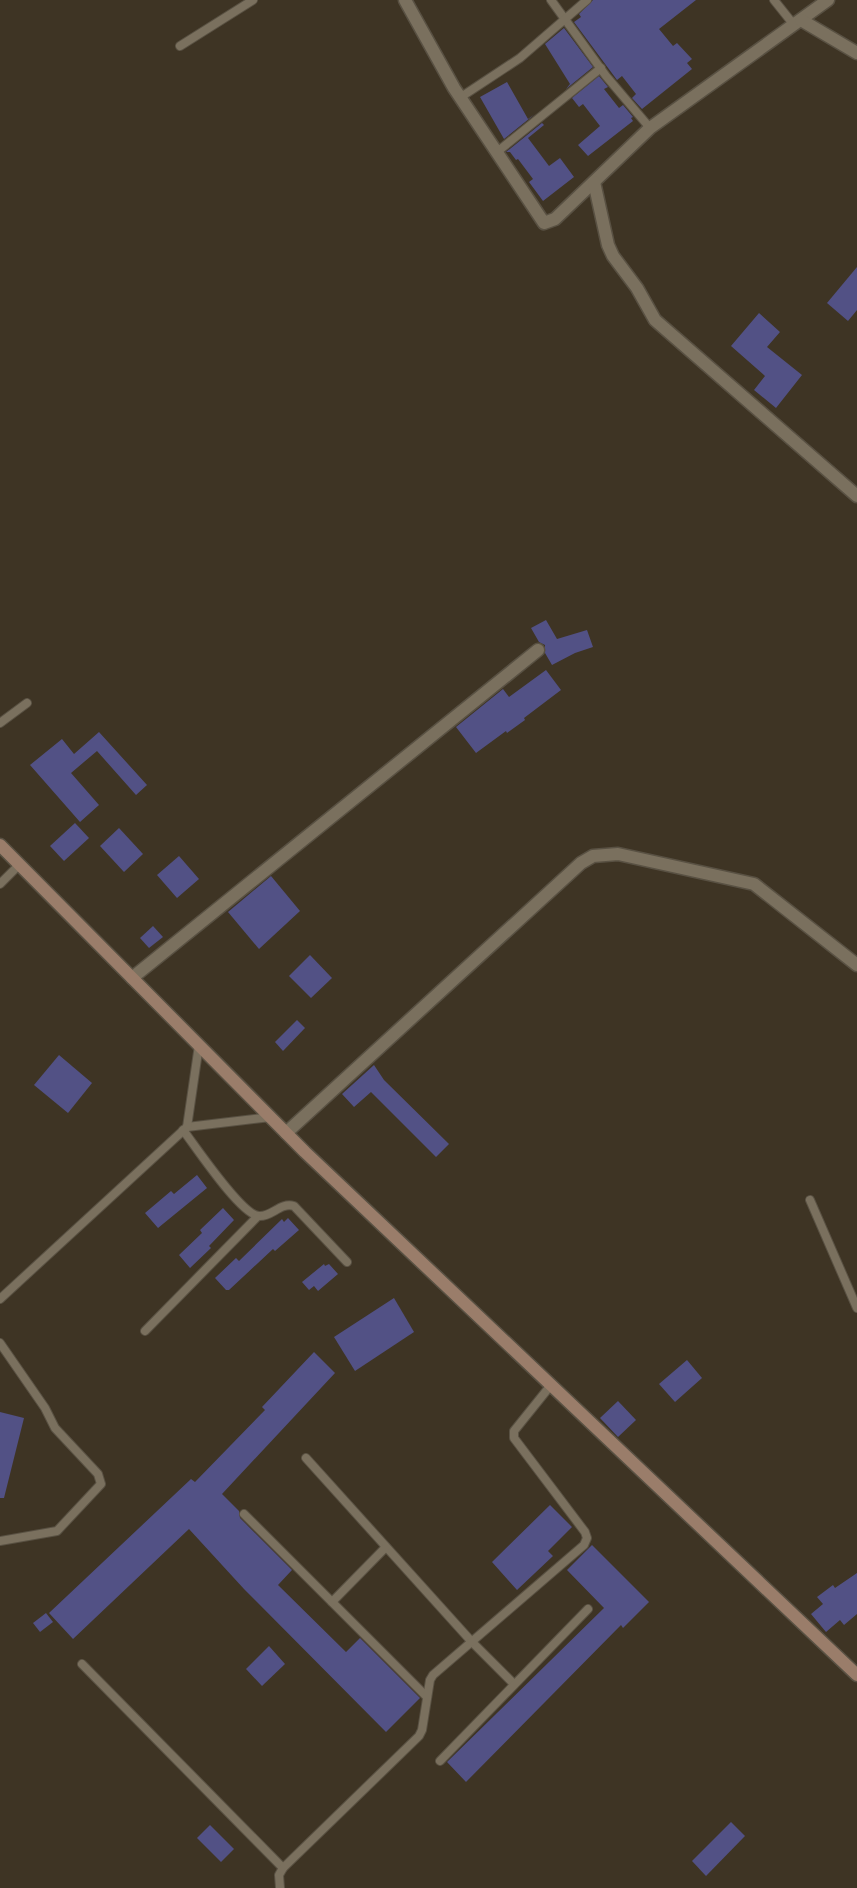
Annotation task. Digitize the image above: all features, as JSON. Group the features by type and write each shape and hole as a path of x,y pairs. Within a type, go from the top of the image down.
{"main road":[{"path":"0,845 286,1133 857,1675"}],"street":[{"path":"405,0 461,98 544,223 555,219 650,128 828,0"},
{"path":"798,23 857,53"},
{"path":"594,182 608,245 613,256 637,288 655,320 857,496"},
{"path":"132,978 538,650"},
{"path":"286,1133 581,863 594,856 618,854 754,884 857,965"}],"lane":[{"path":"180,46 253,0"},
{"path":"551,0 600,68 650,128"},
{"path":"461,98 520,58 587,0"},
{"path":"774,0 798,23"},
{"path":"497,152 600,68"},
{"path":"0,723 27,703"},
{"path":"0,884 19,864"},
{"path":"199,1045 185,1129 242,1209 257,1216 265,1216 282,1206 294,1206 346,1262"},
{"path":"0,1299 185,1129 271,1117"},
{"path":"810,1200 857,1308"},
{"path":"145,1331 257,1216"},
{"path":"0,1343 45,1408 55,1428 101,1479 98,1489 57,1531 0,1541"},
{"path":"280,1888 279,1876 283,1868 414,1743 422,1730 430,1680 433,1675 584,1545 587,1538 585,1532 514,1438 514,1432 551,1385"},
{"path":"306,1458 472,1642 514,1684"},
{"path":"244,1514 427,1697"},
{"path":"332,1602 386,1547"},
{"path":"440,1761 588,1610"},
{"path":"82,1664 283,1868"}],"building":[{"path":"593,0 696,0 659,29 673,46 677,43 692,59 687,63 692,69 642,109 632,98 636,94 622,76 617,80 574,22 581,17 579,14"},
{"path":"564,28 593,67 566,89 570,84 545,44"},
{"path":"599,76 608,87 604,89 619,108 623,105 633,117 631,118 633,121 588,156 578,145 600,126 583,104 579,107 572,98"},
{"path":"507,82 528,119 535,114 504,139 480,97"},
{"path":"542,123 544,125 528,138 549,166 560,158 574,177 543,201 529,182 533,179 518,159 516,160 510,152 506,152"},
{"path":"857,267 857,310 848,321 827,303"},
{"path":"759,313 780,332 767,347 802,375 776,408 754,390 765,376 731,346"},
{"path":"546,620 557,639 587,630 593,647 575,653 552,665 545,653 545,645 539,642 531,628"},
{"path":"546,670 561,690 524,718 525,720 476,753 456,727 503,689 509,697"},
{"path":"99,732 147,785 136,795 97,751 71,773 99,805 80,822 30,765 62,739 74,754"},
{"path":"75,823 89,838 64,861 50,846"},
{"path":"119,828 143,854 124,872 100,846"},
{"path":"179,856 199,879 177,898 157,875"},
{"path":"271,876 300,911 259,949 228,912"},
{"path":"153,926 163,937 149,948 140,938"},
{"path":"310,955 332,978 311,998 289,976"},
{"path":"297,1020 305,1028 283,1051 275,1042"},
{"path":"59,1055 92,1083 68,1113 34,1085"},
{"path":"374,1065 384,1080 449,1144 436,1157 371,1092 354,1107 342,1094"},
{"path":"197,1175 207,1188 158,1228 145,1213 171,1191 174,1194"},
{"path":"223,1208 234,1220 209,1246 211,1248 190,1268 179,1255 202,1233 200,1230"},
{"path":"288,1218 299,1230 275,1251 273,1249 229,1290 226,1290 215,1278 236,1258 239,1261 282,1219 284,1222"},
{"path":"324,1264 325,1266 329,1264 338,1274 318,1291 314,1286 309,1290 302,1282"},
{"path":"394,1298 414,1332 355,1371 334,1337"},
{"path":"314,1352 335,1373 222,1494 239,1511 240,1518 292,1570 278,1585 346,1652 360,1638 420,1698 386,1732 244,1589 189,1529 73,1639 49,1613 191,1479 195,1482 265,1410 262,1407"},
{"path":"687,1360 702,1378 675,1402 659,1384"},
{"path":"618,1401 636,1420 618,1437 600,1418"},
{"path":"0,1412 24,1418 4,1498 0,1498"},
{"path":"550,1505 572,1527 548,1551 553,1556 517,1590 492,1562"},
{"path":"592,1545 649,1602 623,1628 621,1625 466,1782 447,1762 604,1608 567,1570"},
{"path":"857,1573 857,1614 844,1625 840,1620 826,1632 811,1614 823,1604 817,1597 833,1585 835,1588"},
{"path":"46,1613 53,1622 40,1632 33,1623"},
{"path":"269,1646 285,1664 262,1686 246,1669"},
{"path":"731,1822 745,1836 706,1876 692,1861"},
{"path":"210,1825 234,1849 221,1862 197,1838"}]}
